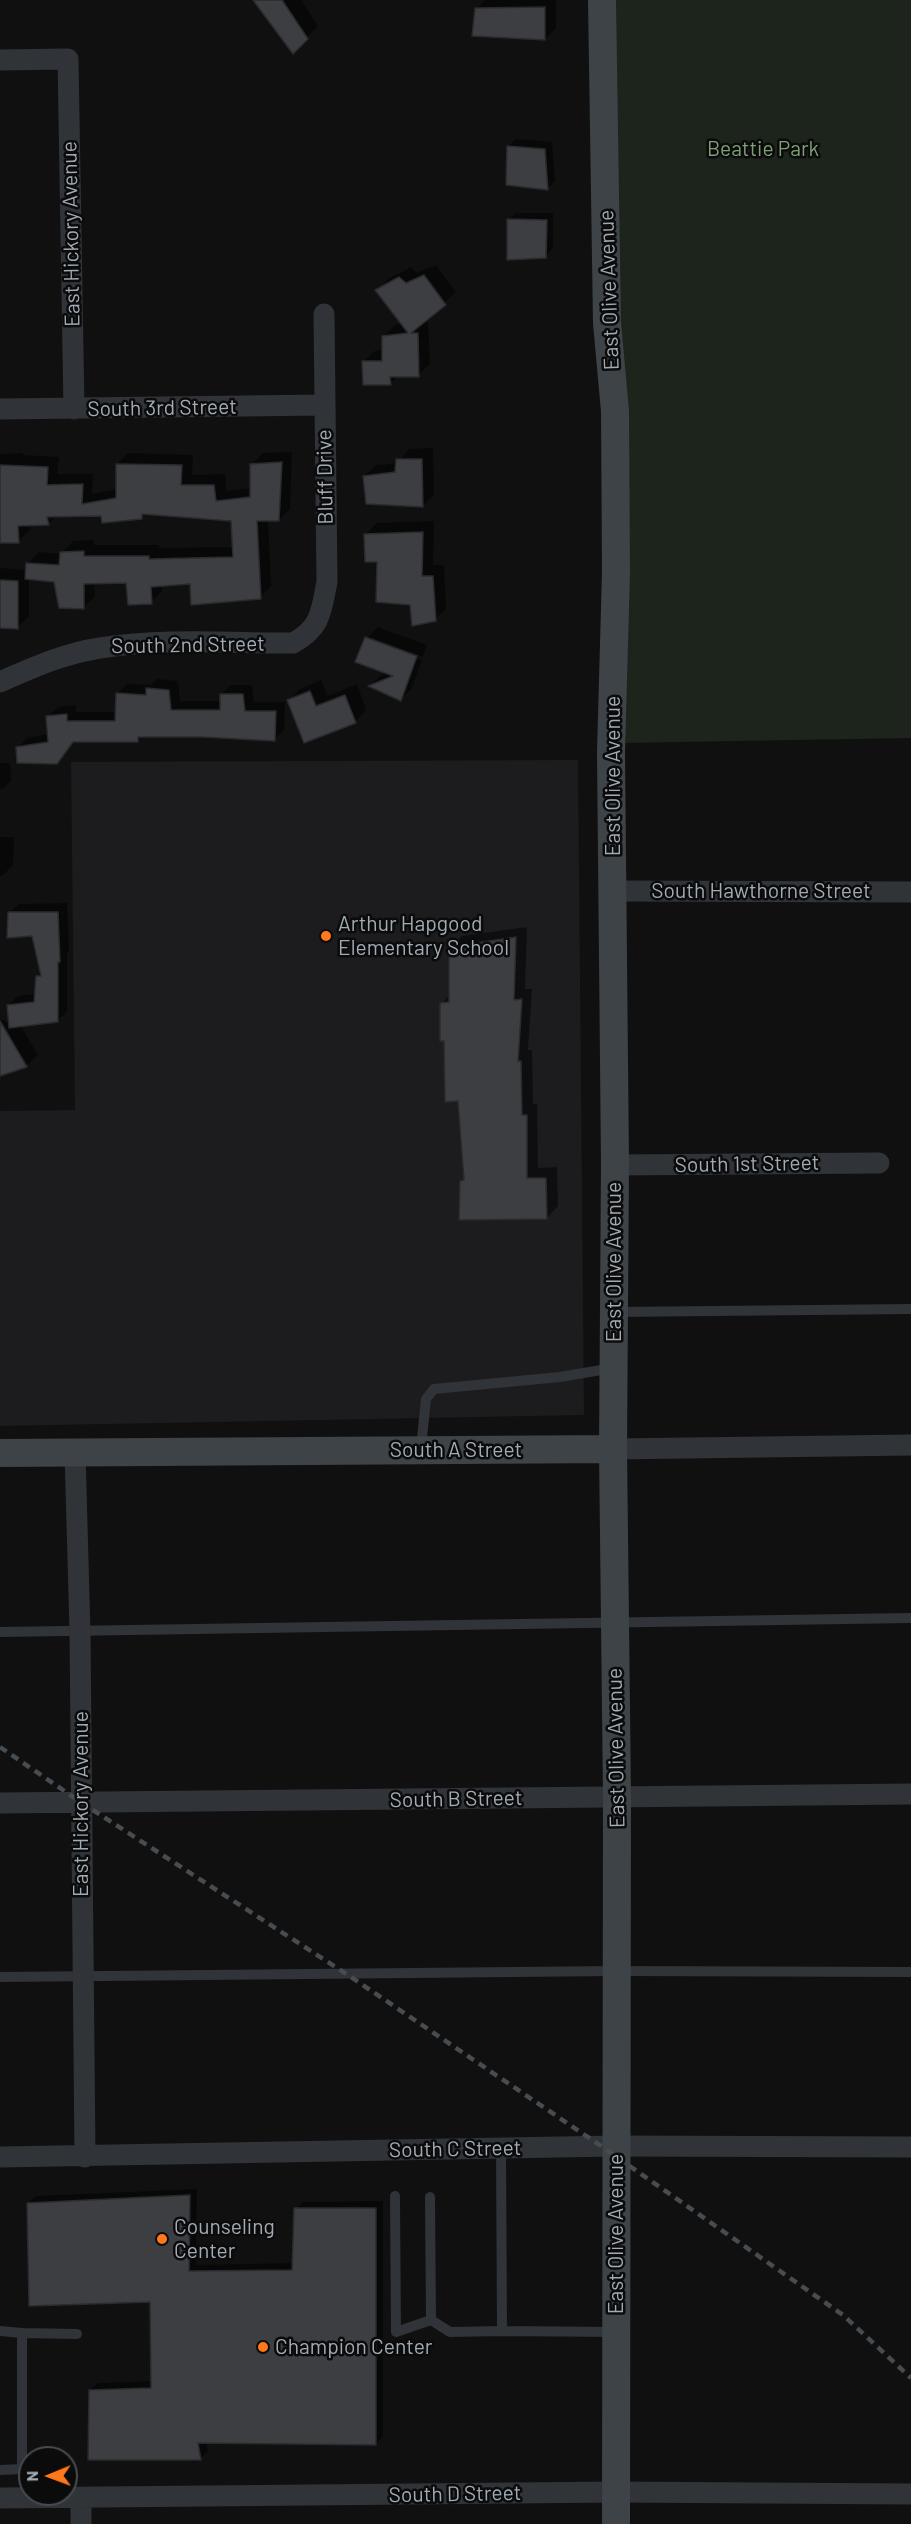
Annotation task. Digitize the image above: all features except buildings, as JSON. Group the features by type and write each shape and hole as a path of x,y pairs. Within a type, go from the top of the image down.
{"street":[{"name":"East Olive Avenue","path":"602,0 607,323 615,434 616,572 612,752 615,1165 613,1449 617,1797 616,2524"},
{"name":"East Hickory Avenue","path":"0,60 68,59 74,409"},
{"name":"Bluff Drive","path":"308,635 320,617 327,582 324,314"},
{"name":"South 3rd Street","path":"0,409 324,405"},
{"name":"South 2nd Street","path":"0,682 51,660 98,648 146,643 293,643 308,635"},
{"name":"South Hawthorne Street","path":"612,891 911,892"},
{"name":"South 1st Street","path":"615,1165 879,1162"},
{"name":"South A Street","path":"0,1453 911,1445"},
{"name":"East Hickory Avenue","path":"75,1452 80,1632 85,2157"},
{"name":"South B Street","path":"0,1803 911,1794"},
{"name":"South C Street","path":"0,2157 616,2146 911,2147"},
{"name":"South D Street","path":"0,2498 616,2492 911,2494"},
{"path":"81,2497 81,2524"}],"lane":[{"path":"614,1312 911,1309"},
{"path":"421,1450 426,1399 434,1389 560,1377 613,1368"},
{"path":"0,1632 911,1618"},
{"path":"0,1977 617,1971 911,1972"},
{"path":"501,2148 502,2331"},
{"path":"395,2196 396,2332 431,2320"},
{"path":"430,2198 431,2320"},
{"path":"431,2320 450,2332 616,2332"},
{"path":"0,2331 77,2334"},
{"path":"0,2470 22,2469 22,2333"}],"shaded area":[{"name":"Arthur Hapgood Elementary School","path":"578,760 584,1415 0,1426 0,1111 75,1110 71,762"}],"green space":[{"name":"Beattie Park","path":"614,0 911,0 911,738 622,743"}],"railway":[{"path":"0,1747 82,1803 348,1975 601,2146 843,2315 911,2378"}],"place":[{"name":"Arthur Hapgood Elementary School","path":"326,936"},
{"name":"Counseling Center","path":"162,2239"},
{"name":"Champion Center","path":"263,2347"}]}
